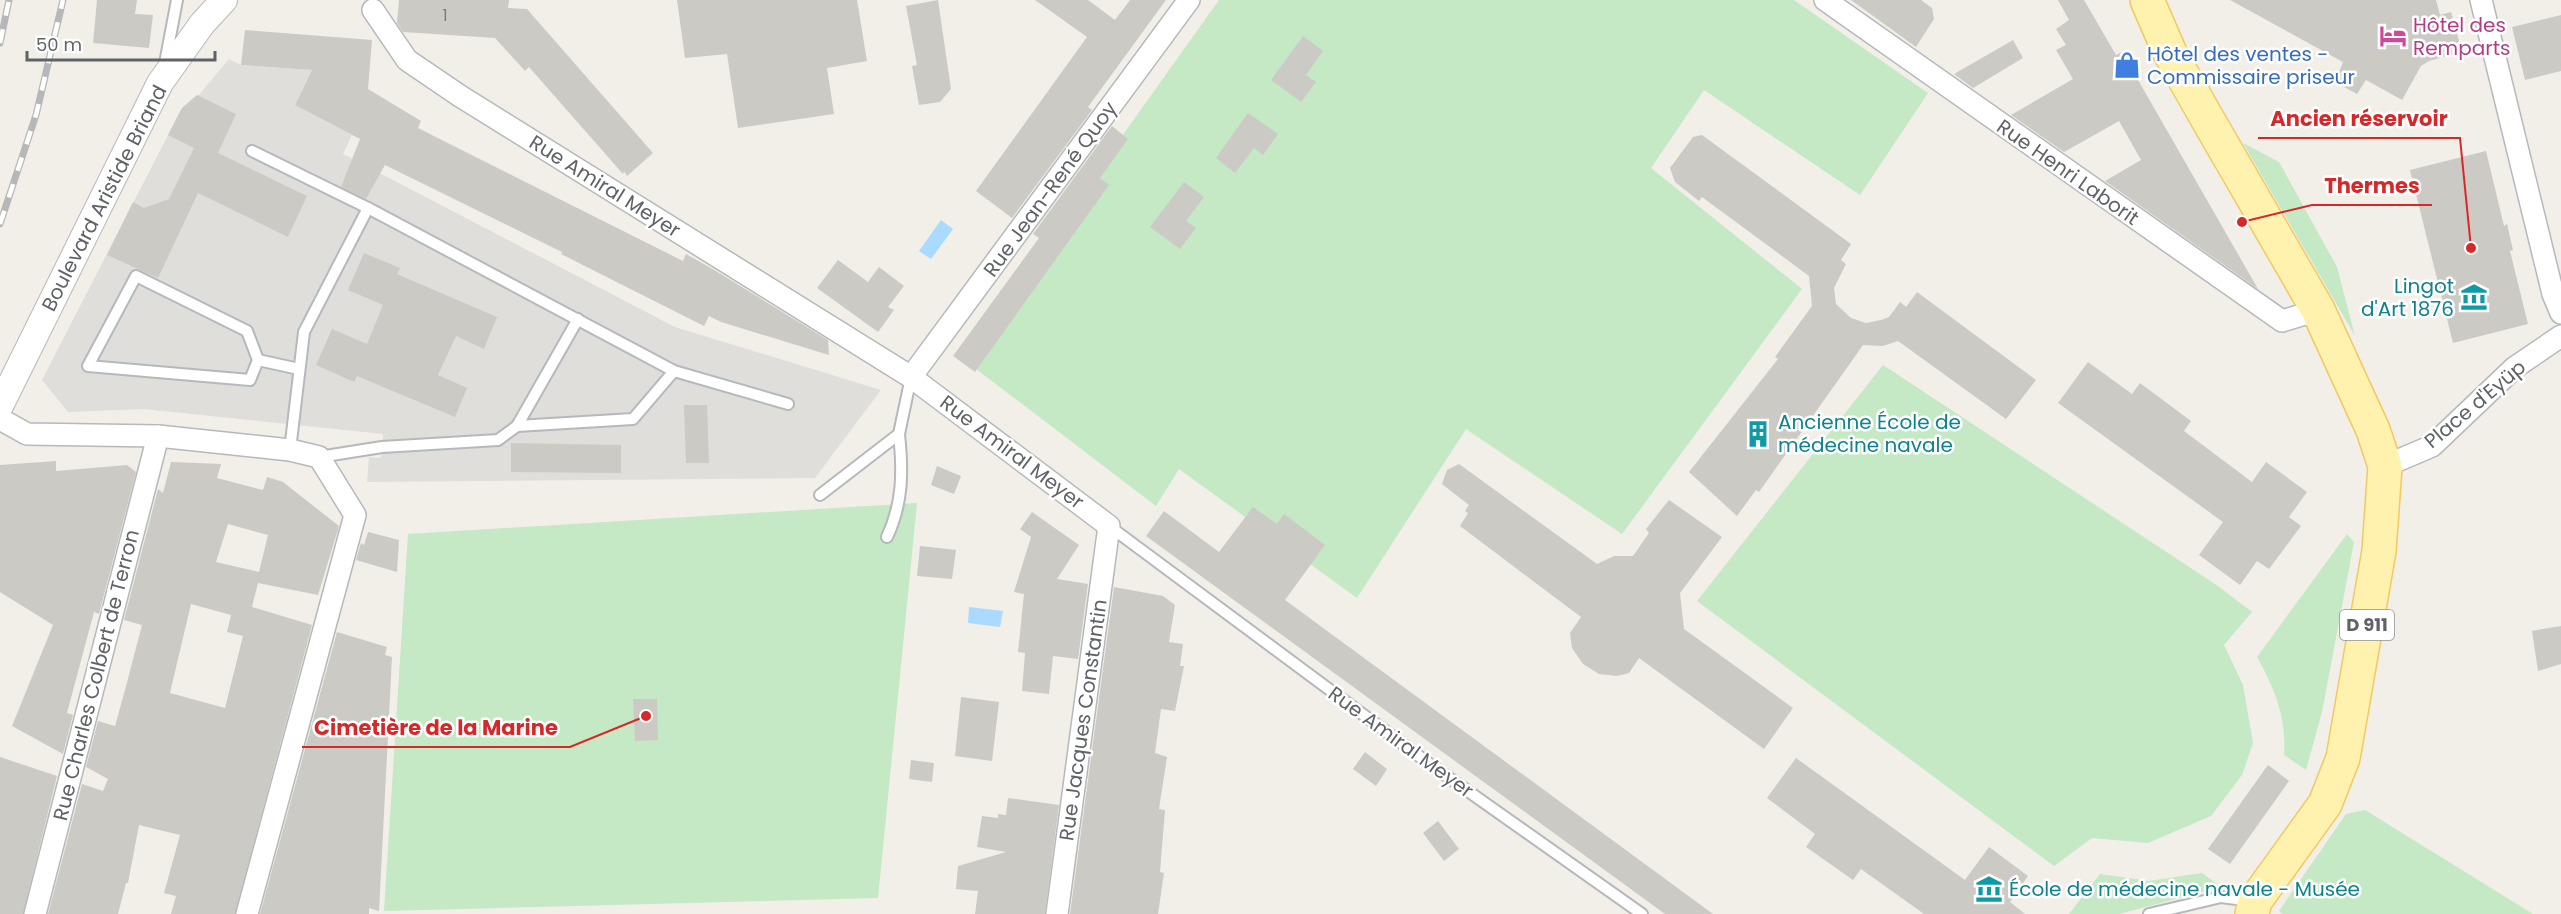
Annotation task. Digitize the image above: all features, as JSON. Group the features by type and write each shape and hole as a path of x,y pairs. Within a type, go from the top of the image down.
{"main road":[{"name":"D 911","path":"2147,0 2170,53 2318,310 2373,430 2385,466 2379,551 2343,758 2325,804 2254,908"}],"street":[{"name":"Boulevard Aristide Briand","path":"0,406 160,83 202,24 224,0"},
{"name":"Rue Jean-René Quoy","path":"911,377 1189,0"},
{"name":"Rue Henri Laborit","path":"1825,0 2282,321 2318,310"},
{"path":"2481,0 2553,294 2561,313"},
{"name":"Rue Amiral Meyer","path":"371,3 407,60 911,377 1109,526"},
{"name":"Place d'Eyüp","path":"2385,466 2432,446 2514,368 2561,336"},
{"path":"0,419 27,434 158,436 290,450 319,457 355,515 247,914"},
{"name":"Rue Charles Colbert de Terron","path":"35,914 158,436"},
{"name":"Rue Jacques Constantin","path":"1057,914 1109,526"}],"lane":[{"path":"160,83 177,0"},
{"path":"252,151 368,208 674,371 788,404"},
{"path":"290,450 304,333 368,208"},
{"path":"136,276 248,331 258,360 250,380 88,366 136,276"},
{"path":"319,457 382,447 498,440 517,426 578,320"},
{"path":"258,360 299,369"},
{"path":"517,426 633,419 674,371"},
{"path":"887,537 898,514 902,465 899,434 911,377"},
{"path":"820,495 899,434"},
{"name":"Rue Amiral Meyer","path":"1109,526 1431,765 1641,914"},
{"path":"2149,914 2221,897 2254,908"}],"shaded area":[{"path":"229,59 241,65 323,71 310,74 295,105 352,135 343,154 675,327 881,390 815,478 367,482 369,457 381,458 383,434 144,409 68,412 42,380 182,108 198,96"}],"green space":[{"path":"1219,0 1794,0 1928,93 1860,195 1704,90 1651,168 1802,289 1622,534 1466,429 1357,598 1179,469 1156,506 963,359"},
{"path":"2243,143 2279,162 2337,267 2355,336"},
{"path":"1883,365 2218,586 2252,612 2224,645 2243,685 2253,743 2242,775 2211,816 2148,843 2092,838 2054,866 1697,601"},
{"path":"917,503 878,898 384,911 408,534"},
{"path":"2347,534 2354,542 2322,712 2306,770 2284,755 2282,717 2269,681 2257,657"},
{"path":"2365,810 2533,914 2283,914 2279,911 2346,814"},
{"path":"2202,873 2221,887 2119,914 2069,914 2100,874 2149,881"}],"water":[{"path":"941,220 953,229 931,259 919,251"},
{"path":"969,607 1003,611 1000,627 968,623"}],"building":[{"path":"97,0 137,0 135,14 153,15 149,48 93,43"},
{"path":"399,0 509,0 508,8 527,9 653,153 627,176 624,171 623,174 529,67 525,71 495,38 403,32 397,23"},
{"path":"677,0 857,0 867,61 827,68 834,114 738,128 727,54 685,58"},
{"path":"938,0 951,89 940,102 919,105 912,66 917,65 906,6"},
{"path":"1035,0 1088,0 1115,20 1130,0 1166,0 1088,107 1092,110 1012,218 976,191 1087,37"},
{"path":"1851,0 1921,0 1932,8 1934,19 1916,47"},
{"path":"2058,0 2084,0 2116,55 2122,52 2258,289 2105,181 2141,160 2119,121 2064,152 2011,115 2073,79 2056,50 2066,45 2056,29 2069,20"},
{"path":"2230,0 2436,0 2440,15 2451,12 2462,52 2429,61 2421,66 2402,100 2366,80 2357,94 2335,82 2343,62"},
{"path":"2561,15 2561,71 2525,80 2512,27"},
{"path":"245,30 372,40 368,89 421,121 418,128 683,261 686,254 828,340 829,355 721,322 709,316 704,326 561,254 562,252 385,165 366,199 341,187 360,139 295,105 312,70 241,65"},
{"path":"1303,36 1323,51 1306,75 1316,82 1301,102 1271,80"},
{"path":"2013,40 2023,58 1973,88 1954,74"},
{"path":"197,95 236,114 218,153 307,196 288,237 198,193 158,278 107,255 133,202 144,208 169,199 194,148 168,135 182,108"},
{"path":"1248,113 1278,134 1263,155 1254,148 1235,173 1216,158"},
{"path":"1112,126 1128,139 1100,178 1109,185 975,372 953,356 1039,238 1033,234"},
{"path":"1702,135 1851,244 1841,260 1846,264 1834,288 1836,304 1851,318 1866,323 1889,317 1900,302 1906,307 1917,292 2036,380 2006,419 1898,341 1883,346 1863,345 1759,492 1756,490 1737,516 1689,472 1778,359 1775,357 1812,306 1809,276 1702,197 1699,201 1675,182 1670,168 1693,137"},
{"path":"2486,151 2504,226 2507,224 2513,250 2510,251 2528,324 2453,343 2410,170"},
{"path":"1184,182 1204,197 1186,221 1196,228 1180,249 1150,227"},
{"path":"364,253 400,268 397,274 497,317 484,349 456,336 438,375 467,388 455,417 357,376 354,382 316,365 332,329 367,344 383,305 348,290"},
{"path":"838,260 868,282 879,267 904,286 888,307 894,310 878,332 817,288"},
{"path":"2088,362 2132,394 2140,383 2191,421 2184,431 2252,482 2266,462 2307,492 2289,517 2301,526 2269,569 2257,561 2240,585 2199,555 2223,522 2058,403"},
{"path":"684,405 707,405 709,463 686,463"},
{"path":"511,443 621,445 621,473 511,472"},
{"path":"56,461 56,471 127,465 136,472 99,614 94,612 67,713 73,715 63,754 12,726 53,625 0,592 0,465"},
{"path":"171,462 221,464 217,478 263,490 267,477 283,482 339,526 318,595 258,583 252,607 312,625 235,914 171,914 176,896 164,893 180,835 139,825 128,883 126,883 118,914 48,914 82,784 103,791 108,779 86,767 98,721 115,726 142,625 124,620 158,489 163,493","holes":["228,524 268,535 259,572 216,562","191,604 231,615 227,632 243,636 225,708 170,693"]},
{"path":"1459,464 1597,564 1614,556 1633,556 1649,533 1646,529 1669,500 1722,537 1680,593 1684,629 1793,708 1764,749 1639,658 1629,673 1617,676 1599,674 1583,664 1572,648 1570,633 1581,617 1460,526 1468,513 1465,511 1469,505 1442,484 1447,470"},
{"path":"937,466 961,476 954,494 931,485"},
{"path":"1253,507 1277,524 1284,514 1325,545 1285,600 1713,914 1665,914 1146,536 1164,511 1219,552"},
{"path":"1032,512 1079,545 1057,579 1088,584 1078,659 1053,656 1049,694 1022,691 1025,653 1018,652 1024,594 1014,592 1031,537 1020,529"},
{"path":"368,532 399,540 397,572 356,560 361,543 364,545"},
{"path":"920,546 956,550 952,579 917,576"},
{"path":"1114,587 1163,596 1175,605 1169,642 1183,644 1180,666 1184,666 1175,711 1161,709 1155,753 1167,757 1159,809 1165,810 1160,872 1164,873 1158,914 1070,914"},
{"path":"2561,626 2561,664 2538,671 2532,631"},
{"path":"337,632 387,647 385,655 392,657 379,911 369,908 369,914 260,914"},
{"path":"961,697 999,702 992,761 955,756"},
{"path":"633,699 657,699 658,740 635,741"},
{"path":"1365,752 1387,769 1376,786 1353,769"},
{"path":"0,757 57,776 23,914 0,914"},
{"path":"1796,758 1965,880 1989,847 2028,876 2010,902 2025,914 1924,914 1861,869 1853,880 1806,847 1815,834 1767,798"},
{"path":"911,760 934,763 932,782 909,779"},
{"path":"2268,765 2289,781 2230,864 2208,849"},
{"path":"1008,798 1059,805 1045,914 975,914 978,891 956,889 958,866 1006,852 977,847 982,816 998,818 998,814 1006,815"},
{"path":"1438,821 1459,849 1444,861 1423,833"}],"railway":[{"path":"0,43 9,0"},
{"path":"0,224 36,115 63,0"}],"place":[{"name":"Hôtel des Remparts","path":"2393,36"},
{"name":"Hôtel des ventes - Commissaire priseur","path":"2127,65"},
{"name":"Thermes","path":"2242,222"},
{"name":"Ancien réservoir","path":"2471,248"},
{"name":"Lingot d'Art 1876","path":"2474,297"},
{"name":"Ancienne École de médecine navale","path":"1758,434"},
{"name":"Cimetière de la Marine","path":"646,716"},
{"name":"École de médecine navale - Musée","path":"1989,889"}]}
